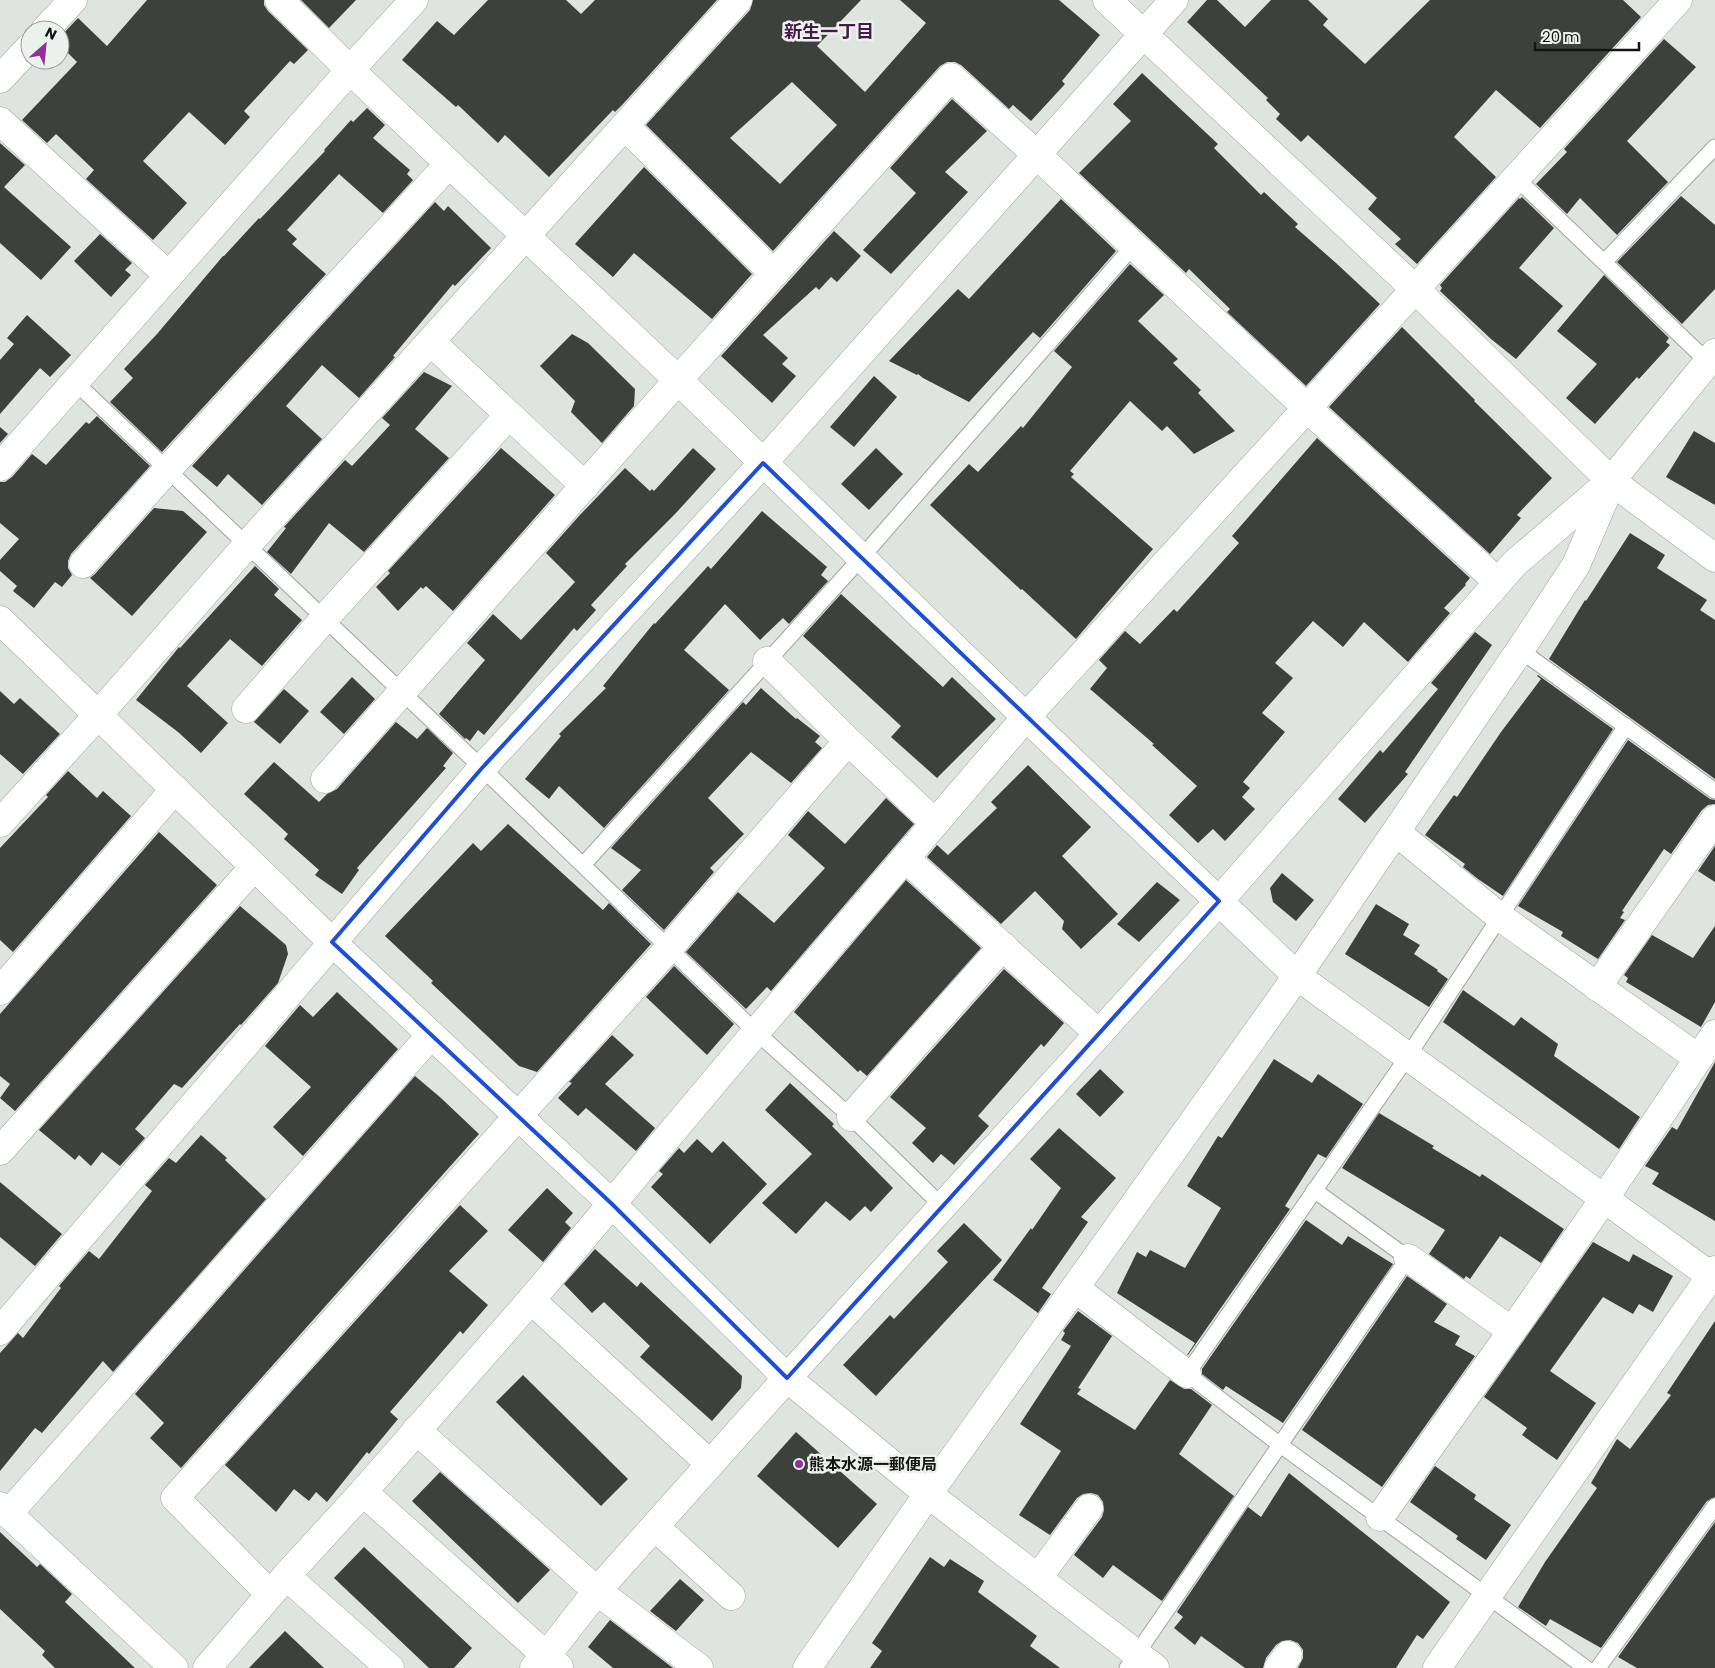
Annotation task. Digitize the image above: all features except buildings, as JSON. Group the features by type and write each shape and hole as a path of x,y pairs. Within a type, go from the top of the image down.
{"street":[{"path":"54,20 73,0"},
{"path":"279,0 350,70 678,380 1297,976 1604,1199 1714,1275 1437,1668"},
{"path":"0,467 414,0"},
{"path":"0,823 98,715 247,545 738,0"},
{"path":"1107,0 1142,35 1416,290 1611,482 1715,558"},
{"path":"0,1331 482,768 763,463 1174,0"},
{"path":"207,1668 278,1585 363,1492 531,1300 756,1032 1026,717 1678,0"},
{"path":"0,79 20,58"},
{"path":"325,779 678,380 951,77 1307,408 1498,582"},
{"path":"0,121 169,276"},
{"path":"625,126 774,274"},
{"path":"83,564 449,164"},
{"path":"431,342 585,486"},
{"path":"363,1492 547,1664 598,1591 710,1464 1220,901 1515,563 1611,482 1711,357"},
{"path":"246,709 324,619 509,415"},
{"path":"807,1668 928,1494 1297,976 1520,650 1576,566 1611,482"},
{"path":"0,620 254,868 612,1204 787,1378 928,1494 1038,1578 1139,1663"},
{"path":"767,661 935,823"},
{"path":"390,1668 278,1585 175,1498 669,948 848,741"},
{"path":"0,991 174,790"},
{"path":"1597,986 1715,819"},
{"path":"1396,832 1500,917 1698,1058"},
{"path":"905,858 1099,1034"},
{"path":"0,1151 254,868"},
{"path":"851,1117 1002,946"},
{"path":"1380,1518 1512,1332 1715,1034"},
{"path":"174,1668 4,1510 431,1035"},
{"path":"1408,1258 1512,1332"},
{"path":"1075,1288 1187,1374"},
{"path":"531,1300 710,1464"},
{"path":"416,1430 598,1591 699,1668"},
{"path":"1038,1578 1089,1508"},
{"path":"654,1527 731,1596"}],"lane":[{"path":"1604,262 1715,147"},
{"path":"1516,178 1604,262 1711,357"},
{"path":"583,865 862,557 1134,246"},
{"path":"74,382 482,768 756,1032 851,1117 942,1207"},
{"path":"1520,650 1715,792"},
{"path":"1586,1668 1279,1444 1187,1374 1408,1056 1626,726"},
{"path":"1139,1663 1279,1444 1408,1258 1314,1190"},
{"path":"1598,1668 1715,1506"}],"highlighted area":[{"path":"763,463 1219,901 787,1378 612,1204 332,942 482,768"}],"place":[{"name":"熊本水源一郵便局","path":"799,1464"}],"district":[{"name":"新生一丁目","path":"829,31"}]}
